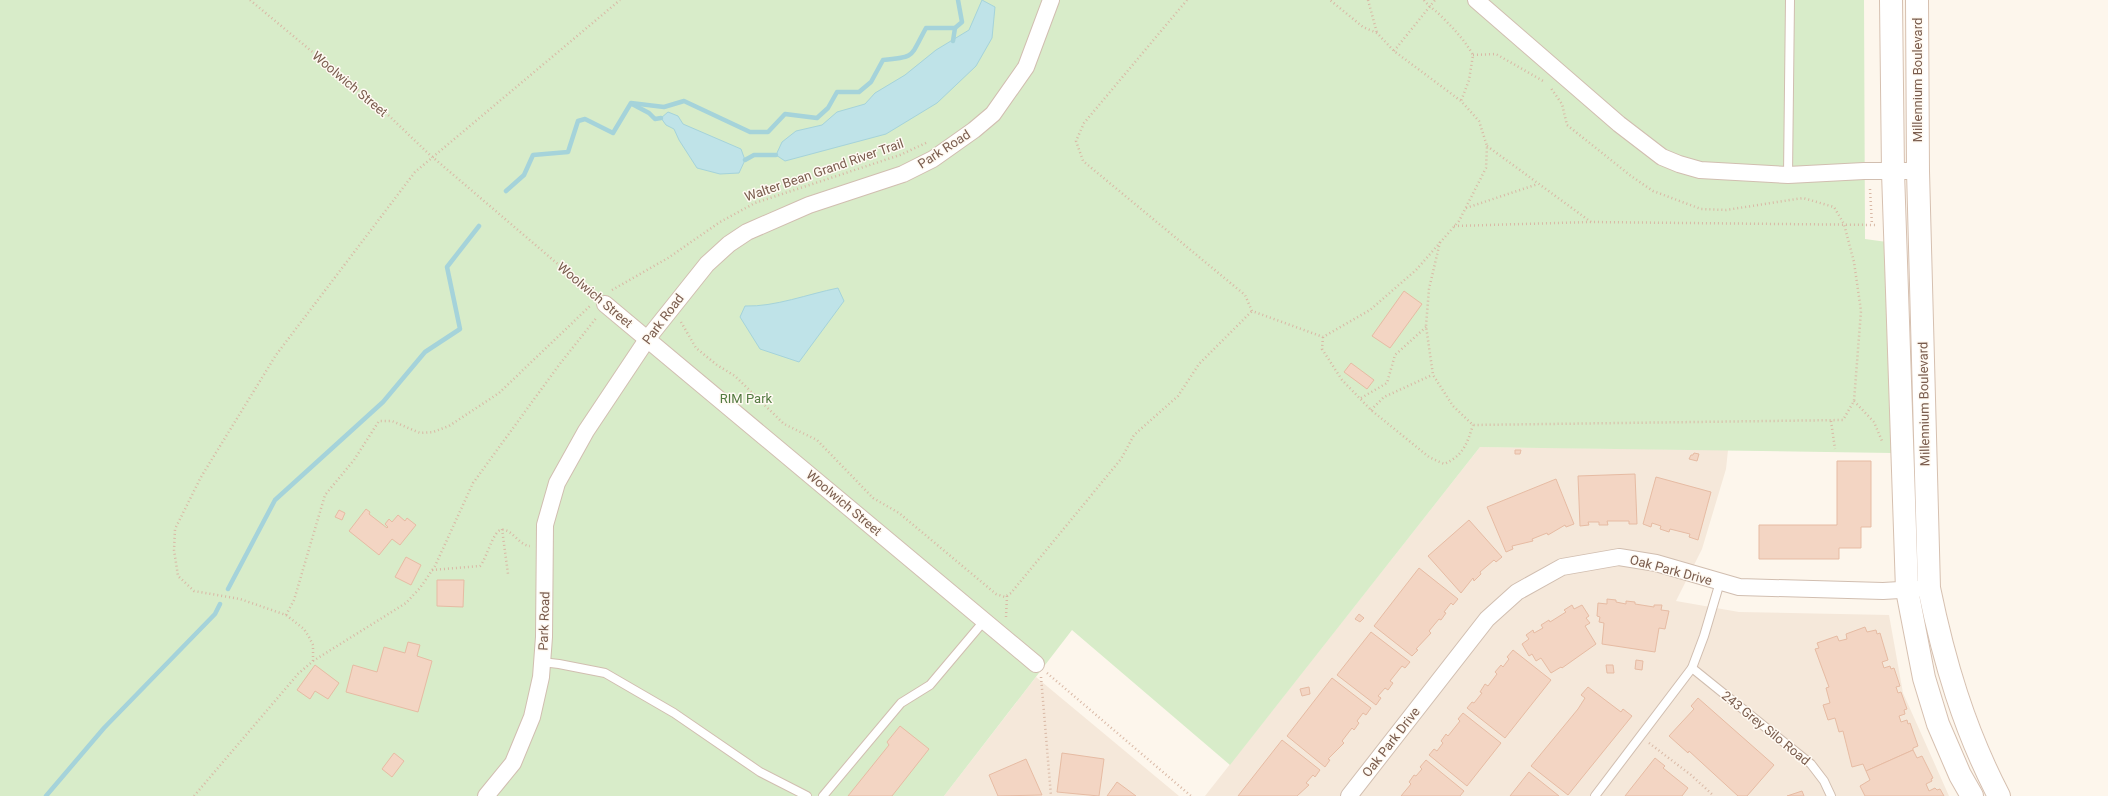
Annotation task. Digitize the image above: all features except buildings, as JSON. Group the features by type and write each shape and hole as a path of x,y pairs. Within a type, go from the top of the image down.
{"street":[{"name":"Park Road","path":"486,796 513,763 532,717 541,677 544,638 545,524 557,483 586,431 648,338 708,264 730,244 747,232 809,205 903,174 933,159 961,141 993,114 1026,67 1051,0"},
{"path":"1476,0 1620,124 1662,157 1700,170 1788,175 1864,171 1918,171"},
{"name":"Millennium Boulevard","path":"1891,0 1892,172 1907,590 1924,678 1938,724 1960,775 1972,796"},
{"name":"Millennium Boulevard","path":"1917,0 1918,171 1929,588 1942,649 1958,702 1981,761 1999,796"},
{"name":"Woolwich Street","path":"602,301 1038,665"},
{"name":"Oak Park Drive","path":"1349,796 1487,619 1517,592 1562,567 1619,556 1656,564 1739,587 1907,590 1929,588"}],"lane":[{"path":"1788,175 1790,0"},
{"path":"1595,796 1692,668 1704,636 1720,582"},
{"path":"823,796 901,704 930,685 984,621"},
{"path":"542,662 605,673 674,713 760,772 807,796"},
{"name":"243 Grey Silo Road","path":"1692,668 1811,764 1824,781 1831,796"}],"path":[{"name":"Woolwich Street","path":"250,0 387,114 433,158 602,301"},
{"path":"313,661 313,645 310,637 304,629 286,615 240,600 194,591 178,576 174,550 175,529 201,477 276,355 415,172 620,0"},
{"path":"1187,0 1084,123 1076,141 1083,161 1245,295 1252,312 1323,337 1370,310 1416,270 1454,226 1466,208 1486,168 1487,146 1479,121 1461,101 1394,50 1377,33 1363,27 1330,0"},
{"path":"1368,0 1377,33"},
{"path":"1424,0 1429,7 1437,12 1462,37 1473,54 1469,80 1461,101"},
{"path":"1394,50 1435,0"},
{"name":"Walter Bean Grand River Trail","path":"286,615 294,600 325,495 354,460 379,421 392,421 420,433 433,432 449,426 499,393 602,301 720,222 750,206 900,155 932,140"},
{"path":"1487,146 1591,222"},
{"path":"1466,208 1538,183"},
{"path":"1870,189 1872,225"},
{"path":"1440,242 1429,289 1426,326 1432,375 1453,406 1473,425 1843,420 1854,402 1861,311 1854,262 1844,224 1834,207"},
{"path":"1454,226 1591,222 1844,224 1880,226"},
{"path":"194,796 298,674 313,661 406,603 420,588 432,570 473,483 560,365 594,324 602,301"},
{"path":"668,312 682,323 696,348 717,365 735,376 784,424 817,440 873,498 899,513 996,594 1006,597 1011,593 1121,459 1134,435 1178,396 1199,364 1252,312"},
{"path":"1361,398 1388,382 1395,355 1426,326"},
{"path":"1323,337 1322,349 1342,380 1371,410 1429,457 1444,464 1455,460 1464,450 1473,425"},
{"path":"1371,410 1384,397 1432,375"},
{"path":"1854,402 1874,422 1884,445"},
{"path":"1831,421 1835,449"},
{"path":"432,570 480,566 486,560 493,538 497,531 502,529 508,531 520,543 545,547"},
{"path":"502,529 508,574"},
{"path":"1038,665 1051,796"},
{"path":"1038,665 1191,796"},
{"path":"1640,736 1696,779 1714,796"}],"shaded area":[{"path":"1480,447 1728,450 1726,469 1702,549 1676,601 1739,612 1889,615 1903,693 1949,796 1205,796"},
{"path":"1036,677 1179,796 944,796"}],"green space":[{"name":"RIM Park","path":"0,0 1864,0 1865,239 1887,242 1892,453 1480,447 1230,765 1072,630 944,796 0,796"}],"water":[{"path":"982,0 995,7 992,38 976,66 937,103 886,134 785,161 776,155 782,142 796,131 822,125 837,112 865,104 875,93 905,75 936,50 969,30"},
{"path":"668,112 678,116 683,124 741,149 745,160 739,173 720,174 697,168 679,140 674,129 666,125 661,118"},
{"path":"838,288 844,301 799,362 760,349 740,317 745,306 756,306 780,302"}],"waterway":[{"path":"506,191 524,175 533,155 568,152 578,121 585,119 613,133 631,103 664,107 684,101 750,132 768,132 785,114 817,118 828,108 837,92 859,92 871,82 883,60 901,58 911,54 926,28 955,28 962,22 958,0"},
{"path":"953,41 955,28"},
{"path":"632,104 649,113 655,119 661,118"},
{"path":"745,160 754,155 776,155"},
{"path":"228,589 275,500 383,402 425,352 460,329 447,267 479,226"},
{"path":"46,796 104,728 215,614 220,604"}]}
